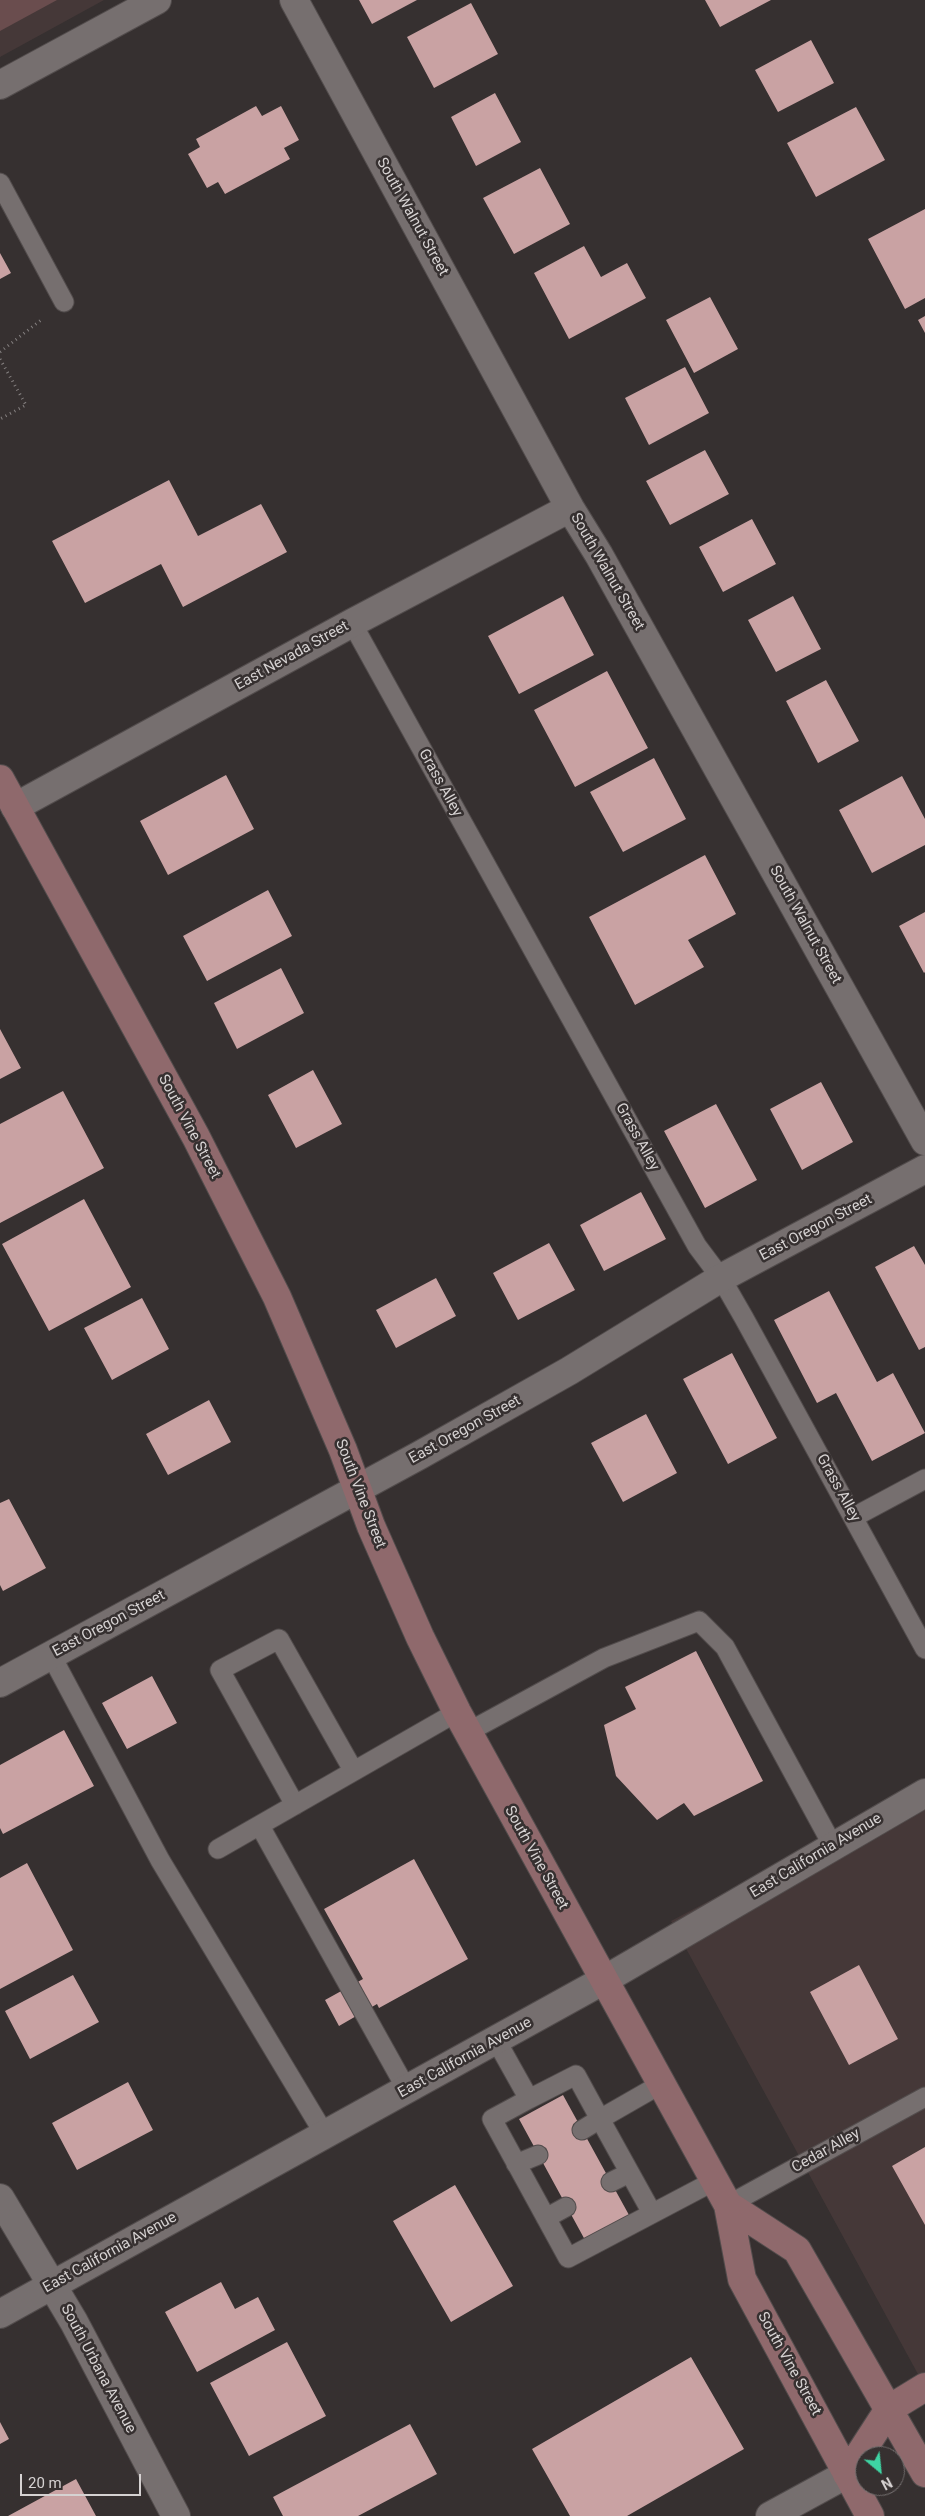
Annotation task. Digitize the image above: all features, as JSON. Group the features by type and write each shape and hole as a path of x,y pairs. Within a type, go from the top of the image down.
{"main road":[{"name":"South Vine Street","path":"0,779 196,1137 277,1297 343,1450 356,1489 420,1638 462,1722 728,2206 742,2279 855,2469"},
{"name":"South Vine Street","path":"728,2206 797,2250 889,2409 915,2460"},
{"path":"869,2446 889,2409 925,2387"},
{"name":"South Vine Street","path":"864,2496 870,2516"}],"street":[{"path":"0,86 157,0"},
{"name":"South Walnut Street","path":"294,0 570,508 599,555 925,1141"},
{"name":"East Nevada Street","path":"15,807 352,623 570,508"},
{"name":"East Oregon Street","path":"0,1683 569,1371 721,1278 925,1169"},
{"name":"East California Avenue","path":"0,2314 604,1980 832,1846 925,1794"},
{"name":"South Urbana Avenue","path":"0,2198 52,2286 176,2516"},
{"path":"770,2516 855,2472"}],"lane":[{"path":"0,183 64,302"},
{"name":"Grass Alley","path":"352,623 697,1246 721,1278 925,1649"},
{"path":"854,1517 925,1479"},
{"path":"218,1849 353,1770 604,1658 699,1620 725,1647 832,1846"},
{"path":"295,1805 220,1670 279,1638 353,1770"},
{"path":"51,1655 160,1860 325,2135"},
{"path":"260,1826 407,2090"},
{"path":"496,2040 528,2099"},
{"path":"652,2212 576,2075 492,2119 568,2258 652,2212 714,2181"},
{"path":"582,2130 661,2084"},
{"name":"Cedar Alley","path":"728,2206 925,2097"},
{"path":"516,2164 538,2154"},
{"path":"611,2182 629,2172"},
{"path":"546,2218 566,2207"}],"path":[{"path":"0,352 64,302"},
{"path":"0,359 26,404 0,419"}],"shaded area":[{"path":"0,0 104,0 0,57"},
{"path":"0,0 57,0 0,31"},
{"path":"925,1787 925,2387 671,1921"}],"building":[{"path":"359,0 417,0 372,24"},
{"path":"705,0 771,0 720,27"},
{"path":"471,3 498,54 434,88 407,37"},
{"path":"811,40 834,83 778,112 755,70"},
{"path":"495,93 521,142 476,166 451,117"},
{"path":"256,106 262,116 281,106 299,140 284,148 290,159 225,194 218,182 207,188 188,154 200,147 196,139"},
{"path":"856,107 885,160 816,197 787,143"},
{"path":"540,168 570,224 514,254 483,198"},
{"path":"925,209 925,298 905,309 868,239"},
{"path":"584,246 601,277 627,263 646,298 569,339 534,273"},
{"path":"0,253 11,273 0,279"},
{"path":"710,297 738,349 694,373 666,320"},
{"path":"925,316 925,333 918,320"},
{"path":"685,367 709,413 649,445 625,398"},
{"path":"705,450 729,494 670,525 646,481"},
{"path":"169,480 198,536 261,504 287,552 183,607 161,564 85,603 52,541"},
{"path":"752,519 776,564 723,592 699,547"},
{"path":"563,596 594,655 519,694 488,636"},
{"path":"793,596 821,649 776,672 748,620"},
{"path":"607,671 648,748 575,787 534,710"},
{"path":"826,680 859,741 818,763 786,701"},
{"path":"654,758 686,819 623,852 590,792"},
{"path":"226,775 254,829 168,875 140,821"},
{"path":"902,776 925,819 925,845 872,873 839,810"},
{"path":"705,855 736,914 688,940 704,967 635,1005 589,917"},
{"path":"268,890 292,936 207,981 183,936"},
{"path":"925,912 925,972 924,973 899,926"},
{"path":"281,968 304,1013 237,1049 214,1003"},
{"path":"0,1029 21,1068 0,1079"},
{"path":"313,1070 342,1124 296,1148 268,1095"},
{"path":"821,1082 853,1142 802,1170 770,1109"},
{"path":"63,1091 104,1168 0,1223 0,1124"},
{"path":"716,1104 757,1180 705,1208 664,1131"},
{"path":"641,1192 666,1239 604,1271 580,1225"},
{"path":"84,1199 131,1287 49,1331 2,1244"},
{"path":"549,1243 575,1290 518,1320 493,1273"},
{"path":"914,1246 925,1265 925,1347 919,1350 875,1267"},
{"path":"436,1278 456,1316 396,1348 376,1310"},
{"path":"829,1291 877,1382 893,1373 925,1433 872,1461 836,1393 817,1403 774,1320"},
{"path":"142,1298 169,1349 112,1380 84,1328"},
{"path":"732,1353 777,1438 728,1464 683,1379"},
{"path":"209,1400 231,1442 168,1475 146,1434"},
{"path":"646,1414 677,1473 623,1502 591,1443"},
{"path":"9,1499 46,1568 3,1591 0,1585 0,1503"},
{"path":"696,1651 763,1781 694,1816 684,1803 657,1820 616,1776 604,1725 636,1709 625,1687"},
{"path":"152,1676 177,1723 127,1749 102,1703"},
{"path":"64,1730 94,1786 3,1834 0,1828 0,1765"},
{"path":"414,1859 468,1959 379,2008 377,2004 339,2026 325,2000 363,1979 324,1909"},
{"path":"27,1863 73,1950 0,1989 0,1878"},
{"path":"859,1965 898,2039 849,2065 810,1992"},
{"path":"73,1975 99,2022 30,2059 5,2011"},
{"path":"128,2082 153,2130 77,2170 52,2123"},
{"path":"563,2095 629,2215 585,2240 519,2119"},
{"path":"925,2147 925,2225 892,2166"},
{"path":"455,2185 513,2286 451,2322 393,2221"},
{"path":"221,2282 235,2309 258,2297 275,2330 197,2372 165,2312"},
{"path":"287,2342 326,2416 249,2456 210,2383"},
{"path":"691,2357 744,2449 627,2516 570,2516 532,2449"},
{"path":"0,2422 9,2439 0,2444"},
{"path":"410,2424 437,2474 358,2516 283,2516 273,2497"},
{"path":"76,2479 96,2516 8,2516"}]}
